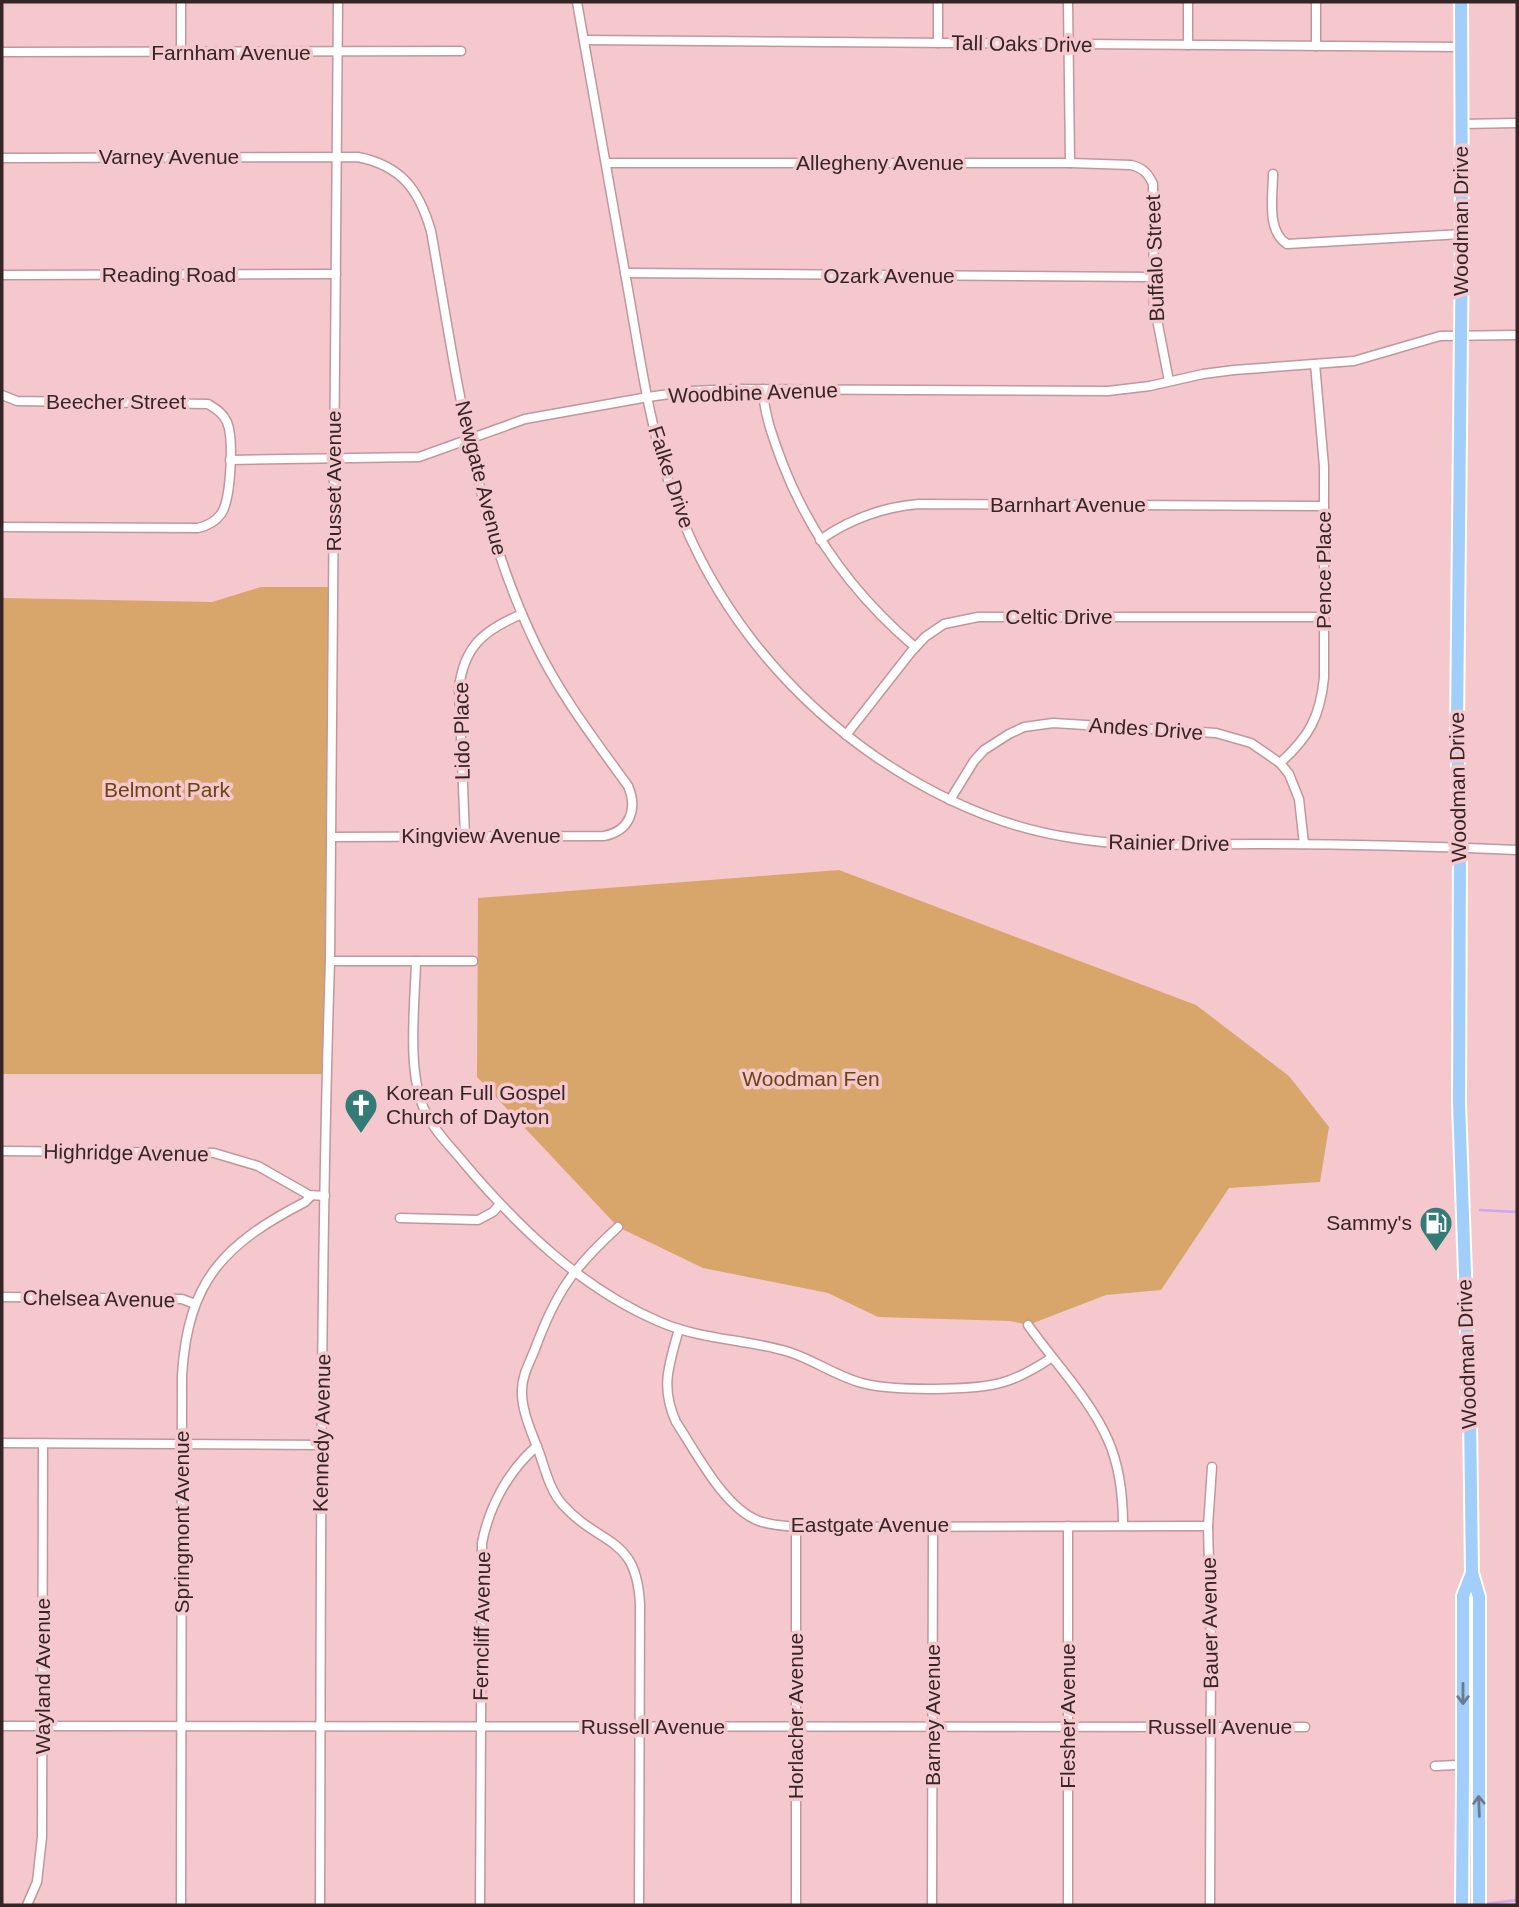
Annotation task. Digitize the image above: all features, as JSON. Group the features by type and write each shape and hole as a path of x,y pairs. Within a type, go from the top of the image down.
{"main road":[{"name":"Woodman Drive","path":"1461,2 1462,234 1457,727 1460,847 1460,1141 1470,1416 1472,1573 1479,1597 1480,1837 1473,1857 1472,1903"},
{"name":"Woodman Drive","path":"1472,1573 1463,1597 1463,1773 1472,1903"},
{"path":"1463,1632 1478,1633"}],"street":[{"path":"181,2 181,53"},
{"name":"Russet Avenue","path":"330,961 338,2"},
{"name":"Falke Drive","path":"577,2 648,397 668,482 690,536 729,609 768,662 818,713 846,735"},
{"path":"938,2 938,43"},
{"path":"1068,2 1070,163"},
{"path":"1188,2 1188,45"},
{"path":"1316,2 1316,46"},
{"name":"Tall Oaks Drive","path":"584,40 1461,47"},
{"name":"Farnham Avenue","path":"2,52 461,51"},
{"path":"1461,124 1517,124"},
{"name":"Varney Avenue","path":"2,158 337,157"},
{"name":"Newgate Avenue","path":"337,157 358,158 383,164 403,178 420,199 431,231 468,439 499,557 522,614 554,679 628,786 634,802 626,824"},
{"name":"Allegheny Avenue","path":"606,163 1070,163 1131,165 1140,167 1150,177"},
{"path":"1273,174 1274,226 1282,241 1287,244 1462,234"},
{"name":"Buffalo Street","path":"1150,177 1153,184 1152,277 1158,330 1170,382"},
{"name":"Ozark Avenue","path":"625,273 1152,277"},
{"name":"Reading Road","path":"2,275 336,274"},
{"name":"Woodbine Avenue","path":"230,460 419,457 524,419 691,391 1108,391 1234,370 1363,359 1440,336 1517,335"},
{"name":"Pence Place","path":"1280,763 1304,739 1320,708 1324,678 1324,466 1315,364"},
{"path":"763,389 768,422 776,446 793,490 820,540 872,607 915,647"},
{"name":"Beecher Street","path":"2,395 17,401 208,404 217,409 228,424 230,460"},
{"path":"2,527 207,526 220,515 225,506 230,460"},
{"name":"Barnhart Avenue","path":"820,540 836,529 867,515 913,505 1324,506"},
{"name":"Lido Place","path":"465,836 460,675 469,652 477,642 498,624 522,614"},
{"name":"Celtic Drive","path":"846,735 915,647 944,624 978,617 1324,617"},
{"name":"Andes Drive","path":"950,800 984,750 1009,734 1040,724 1216,733 1251,743 1280,763 1292,780 1300,799 1304,844"},
{"name":"Rainier Drive","path":"846,735 890,766 950,800 1009,823 1098,842 1517,850"},
{"name":"Kingview Avenue","path":"331,837 604,836 620,830 626,824"},
{"path":"330,961 473,961"},
{"name":"Kennedy Avenue","path":"320,1905 322,1445 330,961"},
{"path":"416,961 414,1067 419,1099 434,1127 500,1204 573,1272 637,1311 679,1329 781,1350 860,1382 891,1388 988,1386 1016,1378 1051,1358"},
{"name":"Highridge Avenue","path":"2,1151 214,1153 258,1166 311,1196 325,1196"},
{"name":"Springmont Avenue","path":"181,1905 183,1352 195,1304 214,1269 238,1242 311,1196"},
{"path":"400,1218 478,1220 493,1212 500,1204"},
{"path":"618,1227 573,1272 554,1301 523,1378 522,1397 548,1479 562,1504 626,1554 637,1575 640,1605 639,1905"},
{"name":"Chelsea Avenue","path":"2,1297 182,1298 195,1304"},
{"path":"1028,1325 1091,1409 1110,1443 1121,1486 1123,1525"},
{"name":"Eastgate Avenue","path":"679,1329 666,1383 667,1396 676,1422 728,1498 740,1510 758,1521 796,1527 1208,1526"},
{"path":"2,1444 322,1445"},
{"name":"Wayland Avenue","path":"27,1905 37,1882 41,1859 43,1444"},
{"name":"Ferncliff Avenue","path":"480,1905 482,1544 485,1525 498,1497 528,1454 537,1446"},
{"name":"Bauer Avenue","path":"1210,1905 1208,1526 1212,1467"},
{"name":"Barney Avenue","path":"932,1905 933,1526"},
{"name":"Flesher Avenue","path":"1068,1526 1068,1905"},
{"name":"Horlacher Avenue","path":"796,1527 796,1905"},
{"name":"Russell Avenue","path":"2,1726 1305,1727"},
{"path":"1435,1766 1478,1764"}],"green space":[{"name":"Belmont Park","path":"261,587 334,587 326,1074 2,1074 2,598 212,602"},
{"name":"Woodman Fen","path":"839,870 1196,1005 1289,1076 1329,1127 1320,1182 1229,1188 1161,1290 1106,1295 1028,1325 1010,1321 878,1317 828,1293 703,1268 618,1227 477,1077 478,898"}],"waterway":[{"path":"1480,1210 1517,1212"},
{"path":"1485,1904 1517,1900"}],"place":[{"name":"Korean Full Gospel Church of Dayton","path":"361,1135"},
{"name":"Sammy's","path":"1436,1253"}]}
